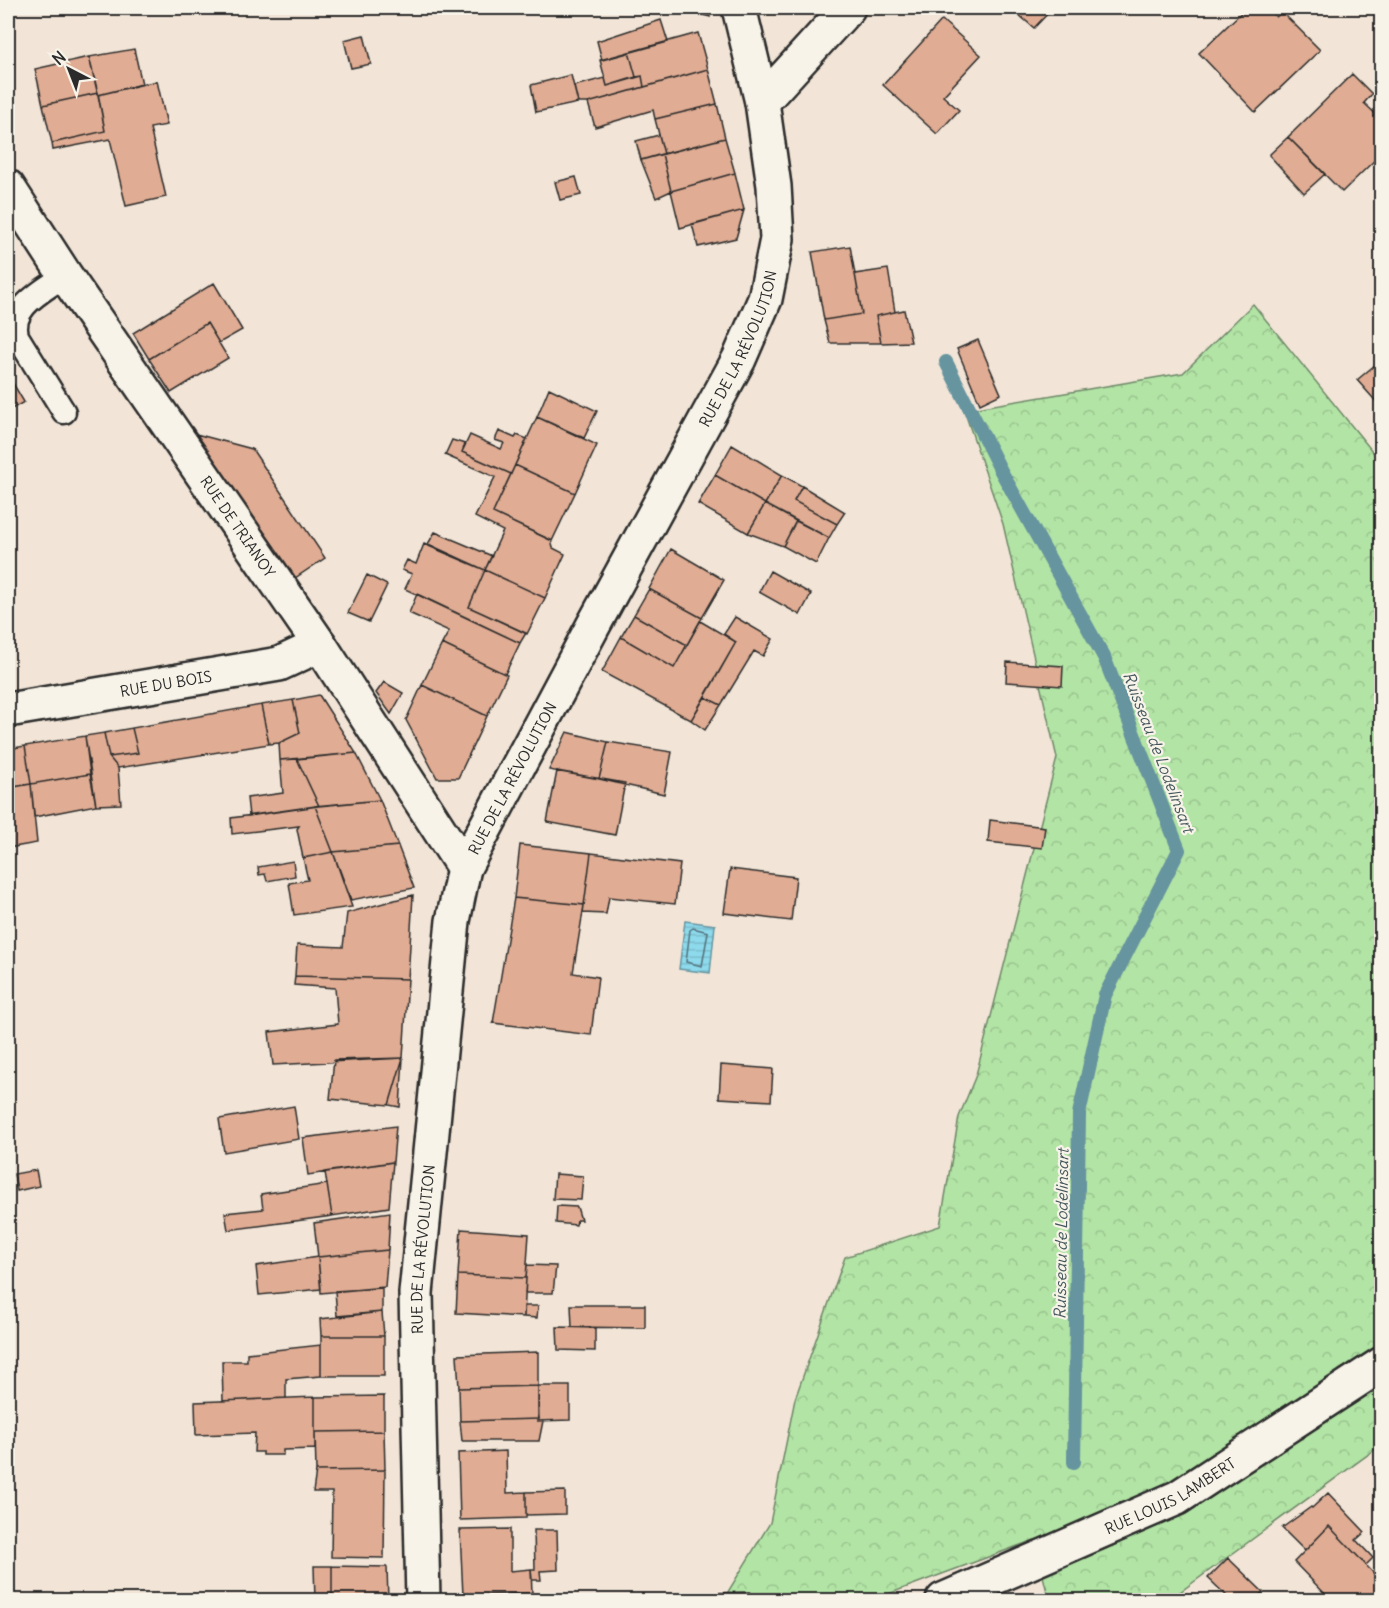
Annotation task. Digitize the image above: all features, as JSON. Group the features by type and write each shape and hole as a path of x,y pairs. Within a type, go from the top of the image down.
{"street":[{"name":"RUE DE LA RÉVOLUTION","path":"423,1600 416,1293 453,921 464,868 739,359 765,299 777,239 774,186 762,102 739,8"},
{"path":"762,102 848,8"},
{"name":"RUE DE TRIANOY","path":"8,187 64,275 321,645 464,868"},
{"name":"RUE DU BOIS","path":"8,710 279,664 321,645"},
{"name":"RUE LOUIS LAMBERT","path":"943,1600 1177,1498 1382,1365"}],"lane":[{"path":"64,275 20,309 14,324 17,336 64,412"}],"green space":[{"path":"1253,304 1381,462 1381,1445 1169,1600 1049,1600 1034,1540 872,1600 723,1600 770,1523 795,1399 845,1257 940,1226 959,1117 976,1075 1057,758 1003,524 964,410 1183,373"}],"water":[{"path":"685,921 715,925 710,973 679,969"}],"building":[{"path":"687,8 708,8 710,17 688,11"},
{"path":"1011,8 1053,8 1034,28"},
{"path":"1246,8 1267,8 1276,17 1282,12 1320,50 1255,112 1199,53"},
{"path":"661,20 668,42 602,60 597,41"},
{"path":"942,20 981,55 943,96 959,110 937,134 883,85"},
{"path":"698,33 708,69 644,87 642,76 636,77 629,52"},
{"path":"364,35 371,64 351,68 344,40"},
{"path":"134,49 142,84 98,95 89,57"},
{"path":"629,52 636,77 607,86 600,60"},
{"path":"89,57 98,93 43,105 35,69"},
{"path":"708,69 717,104 655,119 653,110 595,127 588,103"},
{"path":"1352,74 1372,94 1364,103 1382,120 1382,153 1342,192 1288,137"},
{"path":"571,75 578,103 536,112 531,85"},
{"path":"642,76 644,87 588,103 578,103 574,86 605,78 607,86"},
{"path":"157,81 167,125 150,128 166,197 126,206 110,139 53,150 52,143 105,131 98,95"},
{"path":"98,93 105,131 52,143 43,105"},
{"path":"717,104 725,138 664,154 655,119"},
{"path":"659,135 664,154 641,160 636,141"},
{"path":"1288,137 1325,174 1304,193 1269,155"},
{"path":"725,138 735,173 671,191 662,154"},
{"path":"662,154 671,191 656,198 641,160"},
{"path":"735,173 744,210 680,228 671,191"},
{"path":"576,177 581,195 560,200 555,182"},
{"path":"744,210 736,238 698,247 692,224"},
{"path":"850,246 862,314 824,320 812,252"},
{"path":"888,269 895,312 876,316 881,343 830,343 824,320 862,314 855,274"},
{"path":"214,283 242,330 219,343 207,323 149,359 133,333"},
{"path":"904,310 911,342 881,343 876,316"},
{"path":"207,323 228,358 171,393 149,359"},
{"path":"978,340 1001,394 980,404 957,349"},
{"path":"1382,359 1382,404 1380,406 1357,380"},
{"path":"8,375 24,402 8,411"},
{"path":"549,388 597,411 584,438 537,417"},
{"path":"537,417 597,445 575,493 515,465"},
{"path":"499,431 515,438 517,435 527,439 511,474 462,452 470,435 501,449 504,443 495,440"},
{"path":"196,434 252,449 325,558 292,580"},
{"path":"452,440 465,444 462,452 511,474 493,513 551,540 553,548 565,554 545,598 485,570 503,531 475,517 495,477 445,455"},
{"path":"732,445 782,475 765,504 715,475"},
{"path":"515,465 575,493 552,541 493,513"},
{"path":"715,475 765,504 748,533 698,504"},
{"path":"782,475 802,486 794,501 837,524 829,538 765,504"},
{"path":"802,486 845,512 837,524 794,501"},
{"path":"765,504 796,521 783,546 748,533"},
{"path":"796,521 829,538 816,564 783,546"},
{"path":"435,532 492,556 485,570 428,544"},
{"path":"424,544 485,570 469,607 526,633 520,643 405,589 412,574 402,570 407,560 416,564"},
{"path":"671,549 724,580 702,618 649,589"},
{"path":"485,570 545,598 527,634 469,607"},
{"path":"770,571 811,594 800,615 759,592"},
{"path":"367,575 387,585 369,622 348,613"},
{"path":"649,589 702,618 687,645 634,615"},
{"path":"417,594 520,643 505,674 442,644 449,631 409,613"},
{"path":"634,615 687,645 674,668 621,637"},
{"path":"735,617 773,639 763,656 754,651 721,705 705,697 736,642 724,634"},
{"path":"700,621 736,642 691,720 602,672 621,637 674,668"},
{"path":"442,644 507,675 487,716 422,685"},
{"path":"1007,662 1063,666 1062,686 1006,682"},
{"path":"384,682 403,693 391,714 376,693"},
{"path":"422,685 487,716 458,778 437,778 406,720"},
{"path":"319,695 356,753 280,760 279,743 300,733 293,700"},
{"path":"705,697 721,705 705,730 691,720"},
{"path":"293,700 300,733 279,743 269,744 261,705"},
{"path":"261,705 269,744 118,768 109,757 138,753 132,728"},
{"path":"132,728 138,753 109,757 104,733"},
{"path":"567,732 608,742 599,779 549,770"},
{"path":"104,733 109,757 118,768 121,804 96,805 85,736"},
{"path":"85,736 90,774 31,784 25,746"},
{"path":"608,742 672,752 664,794 599,779"},
{"path":"25,746 31,784 8,788 8,749"},
{"path":"356,753 380,800 319,806 297,759"},
{"path":"297,759 319,806 249,816 247,798 283,793 280,760"},
{"path":"557,771 625,783 615,835 547,822"},
{"path":"90,774 96,805 34,817 31,784"},
{"path":"31,784 37,843 8,848 8,788"},
{"path":"380,800 398,846 333,852 315,806"},
{"path":"315,806 333,852 303,858 297,829 299,826 232,834 231,818"},
{"path":"990,820 1045,827 1042,848 988,842"},
{"path":"520,845 591,853 584,905 514,898"},
{"path":"398,846 414,888 351,900 333,852"},
{"path":"333,852 352,907 294,915 289,883 308,880 303,858"},
{"path":"591,853 680,864 675,904 609,897 606,914 583,913"},
{"path":"293,861 295,876 267,881 265,874 259,875 258,867"},
{"path":"730,869 796,877 791,921 724,913"},
{"path":"413,895 408,979 295,976 297,945 343,947 347,913"},
{"path":"514,898 584,905 573,973 598,977 591,1035 493,1023"},
{"path":"295,976 408,979 403,1058 273,1065 269,1032 338,1024 335,988 294,985"},
{"path":"403,1058 389,1105 330,1099 334,1060"},
{"path":"403,1058 400,1107 389,1105"},
{"path":"721,1065 773,1069 771,1101 719,1098"},
{"path":"294,1106 299,1139 224,1152 219,1119"},
{"path":"396,1126 393,1162 308,1175 303,1138"},
{"path":"393,1162 389,1207 332,1216 325,1172"},
{"path":"36,1170 39,1186 17,1191 14,1174"},
{"path":"555,1174 583,1176 581,1200 553,1199"},
{"path":"327,1184 332,1216 228,1230 225,1213 263,1209 261,1194"},
{"path":"557,1206 577,1207 581,1220 577,1220 576,1225 556,1223"},
{"path":"390,1212 388,1250 318,1257 314,1223"},
{"path":"461,1229 529,1234 526,1278 458,1275"},
{"path":"388,1250 385,1287 321,1293 318,1257"},
{"path":"318,1257 321,1289 259,1295 256,1266"},
{"path":"527,1265 556,1266 553,1293 525,1293"},
{"path":"458,1275 526,1278 524,1317 456,1313"},
{"path":"382,1288 382,1312 337,1316 335,1291"},
{"path":"571,1305 645,1305 645,1328 572,1327"},
{"path":"524,1306 538,1306 537,1318 524,1317"},
{"path":"382,1312 384,1336 321,1336 320,1319"},
{"path":"557,1327 595,1328 595,1351 558,1350"},
{"path":"321,1336 384,1336 384,1376 321,1376"},
{"path":"321,1345 321,1376 286,1379 286,1398 223,1401 222,1361 247,1361 247,1353"},
{"path":"538,1352 538,1386 459,1388 457,1355"},
{"path":"538,1386 539,1419 460,1421 459,1388"},
{"path":"538,1386 570,1386 570,1420 538,1421"},
{"path":"384,1396 384,1431 315,1432 315,1397"},
{"path":"315,1397 315,1449 283,1450 283,1455 263,1455 263,1452 254,1452 255,1433 196,1435 195,1402"},
{"path":"539,1419 538,1421 543,1421 539,1441 462,1441 460,1421"},
{"path":"384,1431 385,1470 316,1471 315,1432"},
{"path":"506,1451 507,1493 526,1492 526,1518 460,1520 458,1453"},
{"path":"385,1470 384,1558 331,1557 332,1492 313,1492 316,1471"},
{"path":"565,1491 565,1514 526,1515 526,1492"},
{"path":"1328,1493 1365,1532 1356,1540 1373,1558 1366,1565 1329,1526 1305,1551 1282,1528 1312,1508"},
{"path":"1329,1526 1382,1582 1382,1591 1372,1600 1331,1600 1294,1562"},
{"path":"510,1529 510,1571 531,1569 532,1593 463,1596 460,1530"},
{"path":"534,1530 557,1530 558,1570 540,1571 541,1580 532,1580 531,1569 535,1569"},
{"path":"1228,1558 1263,1592 1254,1600 1231,1600 1208,1578"},
{"path":"314,1566 332,1566 332,1600 315,1600"},
{"path":"332,1566 387,1567 388,1600 332,1600"},
{"path":"750,1592 750,1600 713,1600 713,1593"}],"waterway":[{"name":"Ruisseau de Lodelinsart","path":"946,362 1001,471 1104,657 1179,850 1105,995 1079,1114 1074,1462"}]}
